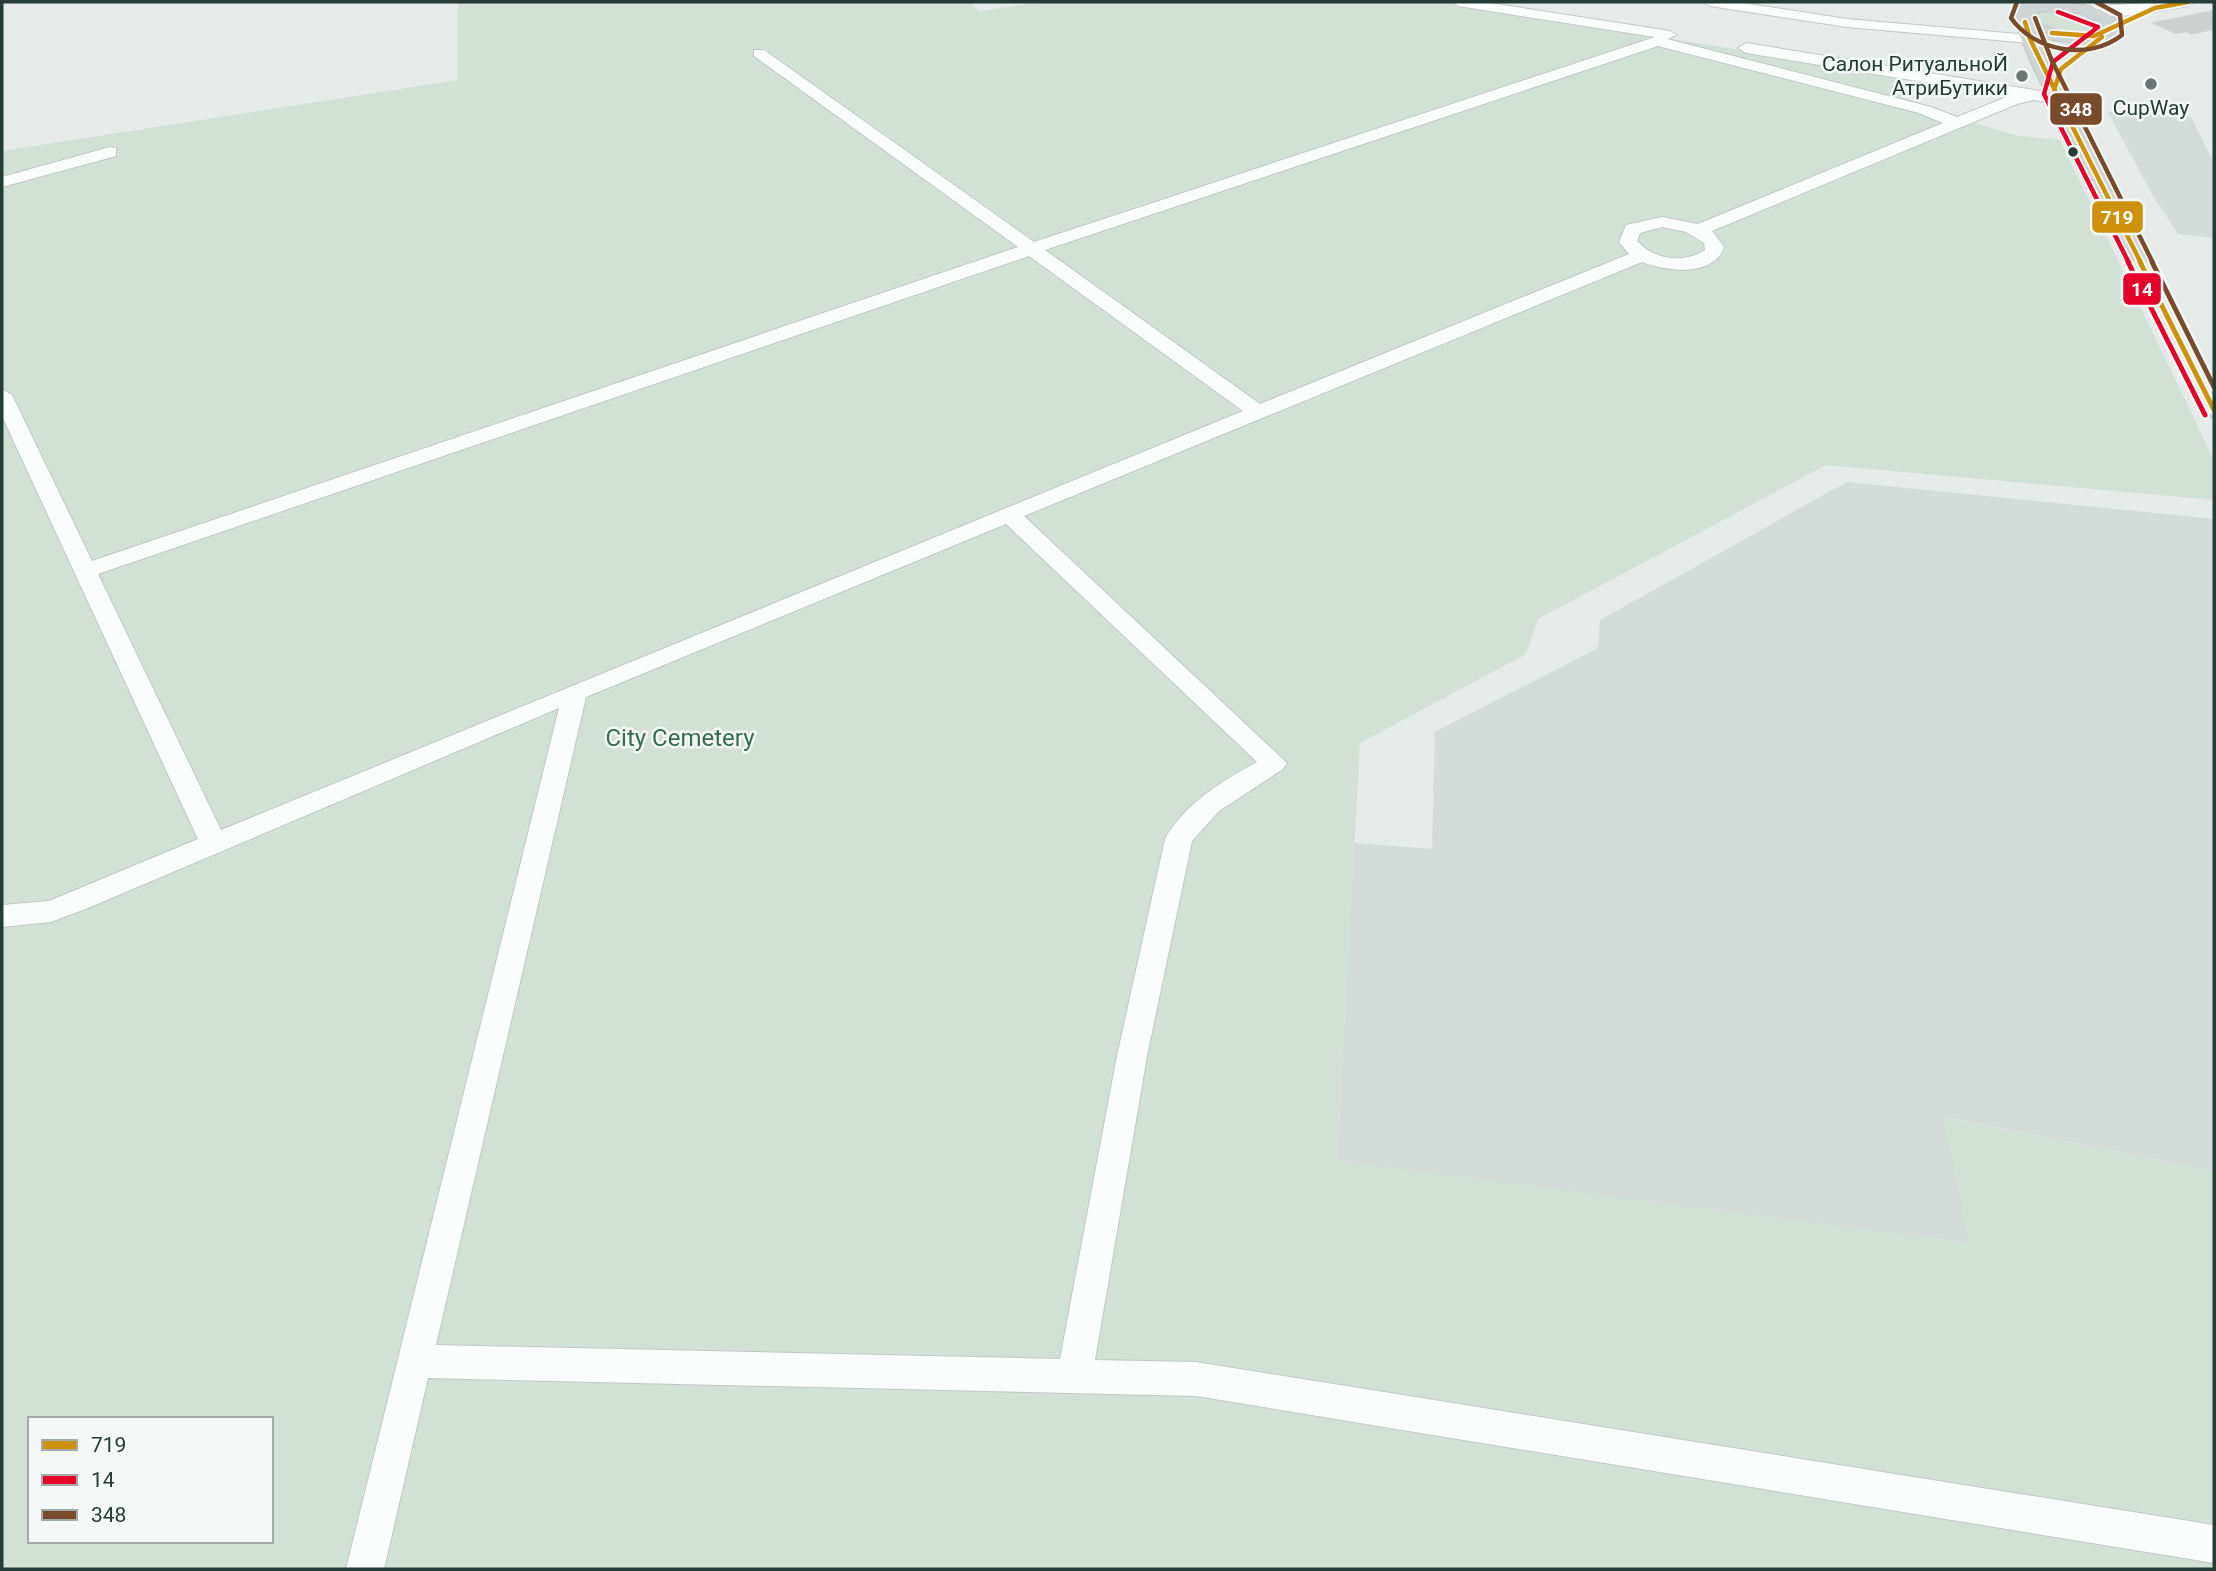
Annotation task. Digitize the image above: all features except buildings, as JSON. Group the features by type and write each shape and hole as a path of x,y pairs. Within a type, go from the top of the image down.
{"main road":[{"path":"2025,18 2041,4 2072,5 2107,18 2114,27 2061,69 2058,97"},
{"path":"2025,18 2058,97 2214,410"},
{"path":"2025,18 2060,36 2107,34"}],"street":[{"path":"1458,2 2058,97"},
{"path":"1710,2 1847,23 2025,18"},
{"path":"2072,5 2125,11 2188,2"},
{"path":"2107,34 2152,9"},
{"path":"85,571 1657,41 1925,110 1956,123"},
{"path":"759,53 1258,412"},
{"path":"1698,230 2015,99 2058,97"},
{"path":"2,182 110,152"},
{"path":"1662,222 1698,230 1712,241 1714,247 1707,258 1697,262 1669,263 1642,255 1628,242 1628,235 1640,225 1662,222"},
{"path":"2,916 51,911 575,692 1642,255"},
{"path":"2,394 213,842"},
{"path":"1009,514 1274,763 1211,801 1192,818 1179,839 1132,1056 1075,1374"},
{"path":"365,1569 575,692"},
{"path":"415,1361 871,1374 1075,1374 1196,1379 2214,1544"}],"shaded area":[{"path":"2108,112 2191,117 2214,163 2214,238 2178,234 2152,194"},
{"path":"1847,482 2214,519 2214,1171 1944,1117 1970,1243 1337,1161 1354,843 1432,849 1435,732 1598,648 1600,620"}],"green space":[{"name":"City Cemetery","path":"458,2 970,2 979,11 1043,2 1443,2 1895,75 1905,98 1914,104 2014,135 2060,140 2214,460 2214,500 1826,465 1538,619 1526,654 1360,743 1337,1160 1969,1243 1943,1117 2214,1171 2214,1569 2,1569 2,151 458,80"},
{"path":"2033,10 2084,11 2104,26 2085,33 2065,33 2037,21 2030,15"}],"transit line":[{"name":"348","path":"2017,2 2011,18 2019,29 2046,44 2080,50 2097,49 2111,44 2122,35 2120,15 2096,2"},
{"name":"719","path":"2052,33 2094,36 2155,8 2188,2"},
{"name":"14","path":"2058,12 2098,27 2053,62 2044,94 2205,415"},
{"name":"348","path":"2035,18 2052,61 2214,387"},
{"name":"719","path":"2025,22 2030,39 2071,123"},
{"name":"719","path":"2102,37 2061,69 2054,90 2214,410"}],"place":[{"name":"Салон РитуальноЙ АтриБутики","path":"2022,76"},
{"name":"CupWay","path":"2151,84"}]}
